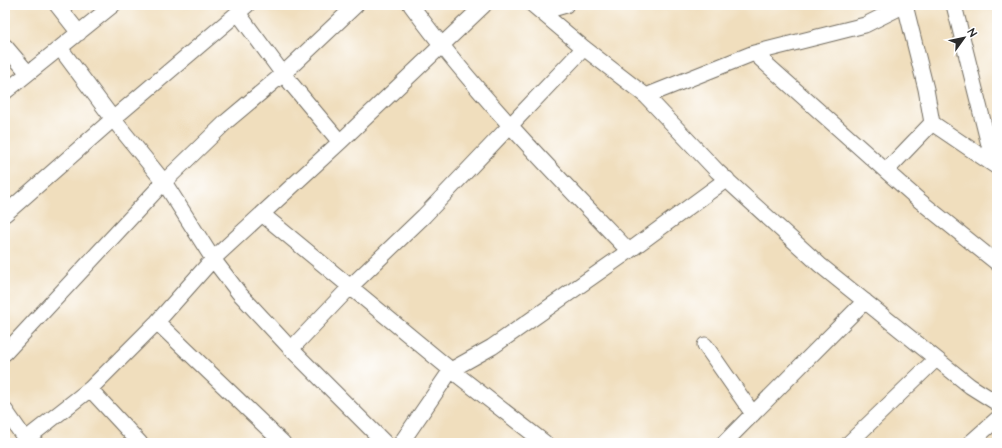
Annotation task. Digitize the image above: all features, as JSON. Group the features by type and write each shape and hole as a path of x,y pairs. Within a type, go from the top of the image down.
{"street":[{"path":"56,5 79,33"},
{"path":"5,92 113,5"},
{"path":"5,353 164,182 227,121 283,74 356,5"},
{"path":"412,5 441,46 510,126 629,252"},
{"path":"5,410 27,441 90,389 157,322 213,260 484,5"},
{"path":"537,9 566,5"},
{"path":"646,96 754,53 865,25 905,5 926,89 932,123 995,166"},
{"path":"954,5 995,166"},
{"path":"5,214 112,119 243,9 283,74 340,142"},
{"path":"537,9 646,96 726,179 820,265 970,386 997,403"},
{"path":"5,46 28,73"},
{"path":"60,48 112,119 164,182 213,260 239,292 291,349 385,443"},
{"path":"291,349 351,286 424,216 584,48"},
{"path":"754,53 920,201 997,264"},
{"path":"886,171 932,123"},
{"path":"400,443 451,370 492,347 629,252 726,179"},
{"path":"262,214 451,370 544,443"},
{"path":"724,443 865,301"},
{"path":"157,322 283,443"},
{"path":"706,345 753,414"},
{"path":"849,443 936,358"},
{"path":"90,389 140,443"},
{"path":"970,443 997,419"}]}
